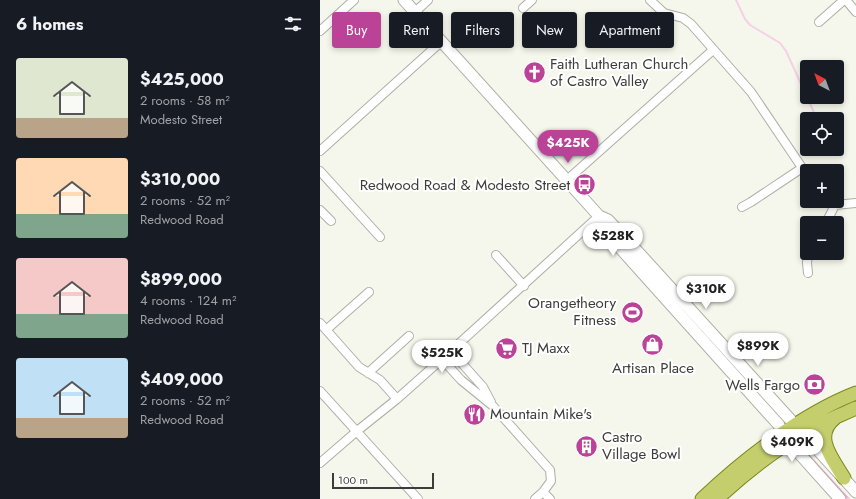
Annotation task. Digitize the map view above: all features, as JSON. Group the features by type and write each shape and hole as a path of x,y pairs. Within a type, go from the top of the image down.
{"main road":[{"path":"404,0 415,12"},
{"path":"443,42 599,216 602,225 621,249 793,434 844,478 856,492"},
{"path":"717,499 822,410 856,393"},
{"path":"702,499 752,457 793,434 811,429 856,408"},
{"path":"839,416 825,430 824,437 826,446 844,478"},
{"path":"793,434 840,499"}],"street":[{"path":"320,31 354,0"},
{"path":"415,12 428,0"},
{"path":"523,8 532,0"},
{"path":"650,0 664,13 683,18 691,24 751,92 800,165"},
{"path":"819,22 845,0 856,12"},
{"path":"320,151 434,48"},
{"path":"567,180 713,50"},
{"path":"742,207 800,169"},
{"path":"320,171 380,238"},
{"path":"844,203 856,203"},
{"path":"320,210 331,221"},
{"path":"320,463 356,431 397,399 524,286 599,216"},
{"path":"496,255 524,286"},
{"path":"807,260 808,273"},
{"path":"326,330 369,292"},
{"path":"320,323 359,367 380,380 397,399"},
{"path":"368,373 409,336"},
{"path":"451,351 483,387 493,406"},
{"path":"442,359 461,380 493,406 550,470 551,481 543,492 535,499"},
{"path":"320,390 418,499"},
{"path":"543,492 550,499"}],"shaded area":[{"path":"807,452 850,499 846,498"}],"waterway":[{"path":"736,0 745,19 750,25 780,43 786,51 814,112"}],"place":[{"name":"Faith Lutheran Church of Castro Valley","path":"535,73"},
{"name":"Redwood Road & Modesto Street","path":"585,185"},
{"name":"Orangetheory Fitness","path":"632,312"},
{"name":"Artisan Place","path":"653,345"},
{"name":"TJ Maxx","path":"506,348"},
{"name":"Wells Fargo","path":"815,385"},
{"name":"Mountain Mike's","path":"475,414"},
{"name":"Castro Village Bowl","path":"586,446"}]}
